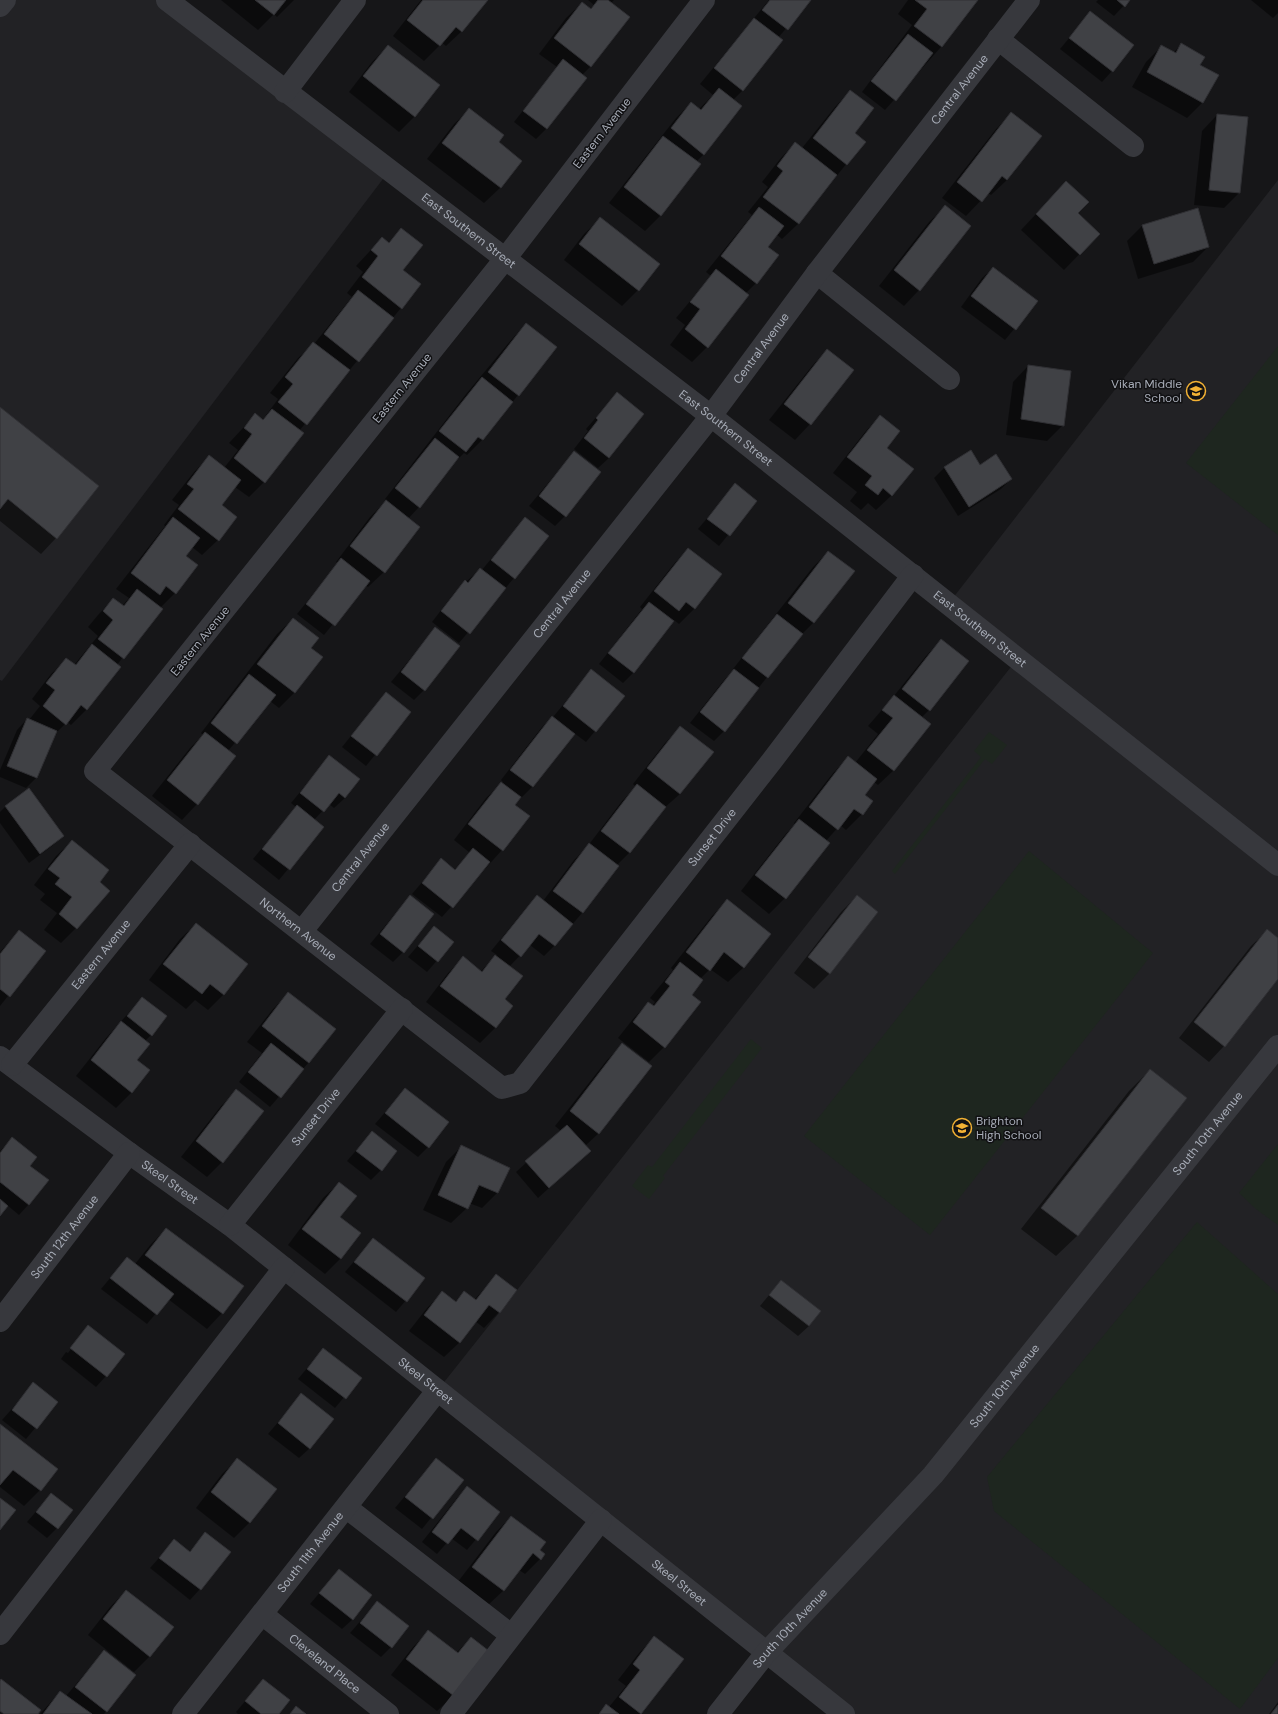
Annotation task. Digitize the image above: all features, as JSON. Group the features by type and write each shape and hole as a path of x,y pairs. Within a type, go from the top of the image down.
{"street":[{"path":"0,6 5,0"},
{"name":"East Southern Street","path":"167,0 285,92 711,416 1278,865"},
{"path":"285,92 354,0"},
{"name":"Eastern Avenue","path":"95,771 505,259 704,0"},
{"name":"Central Avenue","path":"302,931 711,416 817,273 1029,0"},
{"path":"998,39 1133,146"},
{"path":"817,273 949,379"},
{"name":"Sunset Drive","path":"502,1088 520,1083 775,756 913,575"},
{"name":"Northern Avenue","path":"95,771 502,1088"},
{"name":"Eastern Avenue","path":"6,1061 190,844"},
{"name":"Sunset Drive","path":"230,1225 402,1009"},
{"name":"South 10th Avenue","path":"718,1714 766,1652 933,1475 1278,1046"},
{"name":"Skeel Street","path":"6,1061 129,1153 230,1225 844,1714"},
{"name":"South 12th Avenue","path":"0,1321 129,1153"},
{"path":"0,1634 284,1268"},
{"name":"South 11th Avenue","path":"183,1714 347,1508 437,1391"},
{"path":"347,1508 511,1635"},
{"path":"451,1714 600,1520"},
{"name":"Cleveland Place","path":"262,1614 388,1714"}],"shaded area":[{"path":"5,0 167,0 389,171 2,681 0,680 0,6"},
{"name":"Brighton High School","path":"1278,180 1278,1714 844,1714 437,1391 1018,658 949,603"},
{"path":"1278,346 1278,535 1186,463"},
{"path":"989,732 1007,745 992,764 985,759 895,874 892,871 981,757 974,751"},
{"path":"1029,851 1153,953 930,1235 804,1136"},
{"path":"751,1039 762,1048 663,1176 665,1178 649,1199 632,1186 648,1165 652,1167"},
{"path":"1278,1144 1278,1225 1256,1209 1239,1193"},
{"path":"1197,1222 1278,1294 1278,1658 1240,1709 994,1511 987,1477"}],"building":[{"path":"255,0 286,0 274,15"},
{"path":"423,0 488,0 462,32 456,27 440,46 407,20"},
{"path":"598,0 608,0 630,17 591,67 554,38 582,2 591,9"},
{"path":"770,0 811,0 788,30 762,10"},
{"path":"915,0 978,0 942,47 914,26 927,9"},
{"path":"1117,0 1130,0 1125,7"},
{"path":"1090,11 1134,45 1113,72 1069,38"},
{"path":"754,18 783,40 743,91 714,68"},
{"path":"908,34 933,53 896,101 871,81"},
{"path":"1181,43 1205,57 1200,65 1219,75 1203,103 1147,72 1161,45 1176,53"},
{"path":"388,45 440,85 415,117 363,76"},
{"path":"563,59 587,78 547,129 523,111"},
{"path":"719,88 742,106 704,155 671,128 691,102 701,110"},
{"path":"850,90 874,108 855,133 866,142 847,165 813,138"},
{"path":"469,108 504,135 499,142 522,161 501,188 442,143"},
{"path":"1011,112 1042,136 1007,180 1002,176 982,202 957,182"},
{"path":"1217,114 1248,117 1240,193 1209,190"},
{"path":"663,136 701,164 661,216 624,187"},
{"path":"795,142 837,175 799,224 763,197 783,171 777,166"},
{"path":"1066,181 1089,202 1078,213 1100,234 1080,255 1036,214"},
{"path":"945,205 971,226 920,291 894,270"},
{"path":"759,207 784,226 768,247 779,255 757,284 721,256"},
{"path":"1198,208 1209,247 1154,264 1142,225"},
{"path":"600,217 660,264 639,291 579,244"},
{"path":"401,228 423,245 403,270 421,284 402,309 362,277 378,256 371,250 382,237 389,243"},
{"path":"993,267 1038,301 1016,330 971,296"},
{"path":"716,269 749,295 708,348 685,329 700,309 690,302"},
{"path":"358,290 394,318 359,362 324,334"},
{"path":"526,323 557,347 519,396 488,372"},
{"path":"313,342 350,370 307,425 278,402 293,384 285,377"},
{"path":"827,349 854,370 811,425 784,404"},
{"path":"1028,365 1071,371 1064,426 1021,419"},
{"path":"482,377 513,402 483,440 478,437 466,452 439,431"},
{"path":"617,392 644,414 609,458 584,438 598,420 596,418"},
{"path":"0,407 99,486 57,539 8,499 0,509"},
{"path":"272,409 304,433 265,483 234,458 252,434 244,428 255,413 263,420"},
{"path":"880,415 900,431 887,448 914,469 892,496 883,488 878,495 865,485 872,476 847,457"},
{"path":"435,438 459,457 420,508 395,488"},
{"path":"971,450 980,465 996,454 1012,479 969,507 944,467"},
{"path":"574,451 601,472 566,517 539,496"},
{"path":"209,455 241,480 222,505 237,517 219,541 178,509 194,489 187,484"},
{"path":"735,483 757,501 730,536 707,519"},
{"path":"386,500 420,527 385,573 350,546"},
{"path":"173,517 200,538 186,556 198,565 176,594 166,586 160,595 131,573"},
{"path":"525,517 549,536 515,579 491,560"},
{"path":"688,548 722,574 695,609 686,602 679,611 654,591"},
{"path":"828,551 855,571 814,623 788,603"},
{"path":"341,558 370,581 335,626 306,604"},
{"path":"480,568 506,588 470,634 441,611 465,580 468,583"},
{"path":"137,589 163,609 124,659 98,639 113,620 103,611 113,598 124,606"},
{"path":"649,602 674,621 634,673 608,653"},
{"path":"777,614 803,634 768,678 742,658"},
{"path":"293,618 319,638 311,648 323,657 295,693 257,664"},
{"path":"435,627 460,646 425,691 401,672"},
{"path":"941,639 969,661 930,711 902,689"},
{"path":"92,644 121,667 87,710 81,705 66,725 43,706 55,690 46,683 66,658 76,665"},
{"path":"591,669 625,696 596,732 563,706"},
{"path":"734,669 759,688 725,732 700,712"},
{"path":"249,674 276,695 237,744 211,723"},
{"path":"386,692 411,712 377,756 351,736"},
{"path":"894,695 931,724 894,771 867,750 893,718 882,710"},
{"path":"552,716 575,734 533,787 510,770"},
{"path":"27,718 57,731 37,778 7,766"},
{"path":"680,726 714,752 680,794 647,768"},
{"path":"205,732 236,756 198,805 167,780"},
{"path":"329,755 360,779 345,798 339,793 324,812 300,793"},
{"path":"848,756 877,779 865,795 873,801 863,815 854,809 838,830 809,807"},
{"path":"501,782 521,797 515,805 530,816 503,851 468,824"},
{"path":"637,784 666,807 630,853 601,831"},
{"path":"29,788 64,836 40,854 5,806"},
{"path":"297,805 324,827 290,870 262,849"},
{"path":"799,819 830,843 786,899 755,875"},
{"path":"72,840 109,870 100,882 110,891 77,929 59,914 72,897 55,884 60,878 48,869"},
{"path":"589,843 619,866 583,913 553,891"},
{"path":"473,848 490,862 453,908 422,883 441,858 455,870"},
{"path":"410,895 434,914 404,953 380,934"},
{"path":"537,895 573,924 555,946 539,934 521,957 501,940"},
{"path":"857,895 878,912 830,974 808,957"},
{"path":"727,899 771,934 744,968 724,952 710,971 686,952"},
{"path":"196,923 248,964 224,995 210,984 202,994 163,964"},
{"path":"434,926 454,942 438,962 418,946"},
{"path":"1267,929 1278,938 1278,979 1225,1047 1194,1022"},
{"path":"19,930 46,951 10,997 0,989 0,954"},
{"path":"495,955 523,976 505,999 513,1006 496,1028 440,986 463,956 482,972"},
{"path":"680,962 703,980 692,995 701,1002 665,1048 633,1022 648,1002 654,1006 670,986 665,982"},
{"path":"288,992 336,1029 309,1063 262,1026"},
{"path":"142,997 167,1016 152,1036 127,1016"},
{"path":"121,1021 150,1044 137,1060 150,1070 132,1093 91,1060"},
{"path":"271,1043 304,1069 281,1098 248,1072"},
{"path":"622,1043 652,1066 599,1134 570,1111"},
{"path":"1150,1069 1187,1098 1078,1236 1041,1208"},
{"path":"405,1088 449,1122 429,1148 385,1113"},
{"path":"236,1089 264,1111 223,1163 196,1141"},
{"path":"567,1125 591,1151 549,1188 525,1161"},
{"path":"372,1131 397,1151 382,1171 356,1151"},
{"path":"12,1137 37,1157 30,1166 49,1180 29,1205 0,1182 0,1153"},
{"path":"461,1145 510,1168 498,1193 479,1185 468,1209 438,1195"},
{"path":"339,1182 357,1196 340,1217 361,1233 341,1259 302,1229"},
{"path":"0,1199 8,1206 0,1216"},
{"path":"166,1228 244,1286 223,1314 145,1255"},
{"path":"373,1238 425,1278 407,1302 354,1262"},
{"path":"127,1257 174,1294 157,1315 110,1278"},
{"path":"496,1274 517,1290 500,1313 489,1305 460,1343 424,1315 442,1291 456,1302 464,1291 476,1300"},
{"path":"781,1280 821,1311 809,1326 769,1295"},
{"path":"88,1325 125,1354 107,1377 70,1348"},
{"path":"323,1348 362,1378 346,1399 307,1369"},
{"path":"33,1382 58,1402 37,1429 12,1410"},
{"path":"301,1393 334,1419 310,1449 278,1423"},
{"path":"0,1424 58,1469 41,1491 13,1470 0,1485"},
{"path":"237,1458 277,1489 250,1523 211,1492"},
{"path":"436,1458 464,1480 433,1519 405,1497"},
{"path":"467,1486 500,1512 478,1541 461,1528 448,1544 432,1532"},
{"path":"51,1493 73,1510 58,1529 36,1512"},
{"path":"0,1498 16,1510 0,1530"},
{"path":"511,1516 546,1542 540,1550 545,1554 541,1560 533,1553 504,1591 472,1567"},
{"path":"205,1532 231,1552 201,1590 159,1558 174,1539 190,1552"},
{"path":"339,1569 372,1595 353,1620 319,1593"},
{"path":"126,1590 174,1627 150,1657 103,1619"},
{"path":"377,1601 409,1626 392,1648 360,1623"},
{"path":"428,1630 458,1653 471,1637 489,1651 454,1696 406,1659"},
{"path":"654,1636 684,1659 641,1714 619,1697 640,1670 633,1664"},
{"path":"104,1650 136,1675 107,1712 75,1687"},
{"path":"1,1679 41,1710 38,1714 4,1714 0,1711"},
{"path":"263,1679 290,1700 279,1714 261,1714 245,1701"},
{"path":"60,1691 92,1714 43,1714"},
{"path":"606,1704 619,1714 599,1714"},
{"path":"1278,1705 1278,1714 1271,1714"},
{"path":"296,1706 306,1714 290,1714"}],"place":[{"name":"Vikan Middle School","path":"1196,391"},
{"name":"Brighton High School","path":"962,1128"}]}
